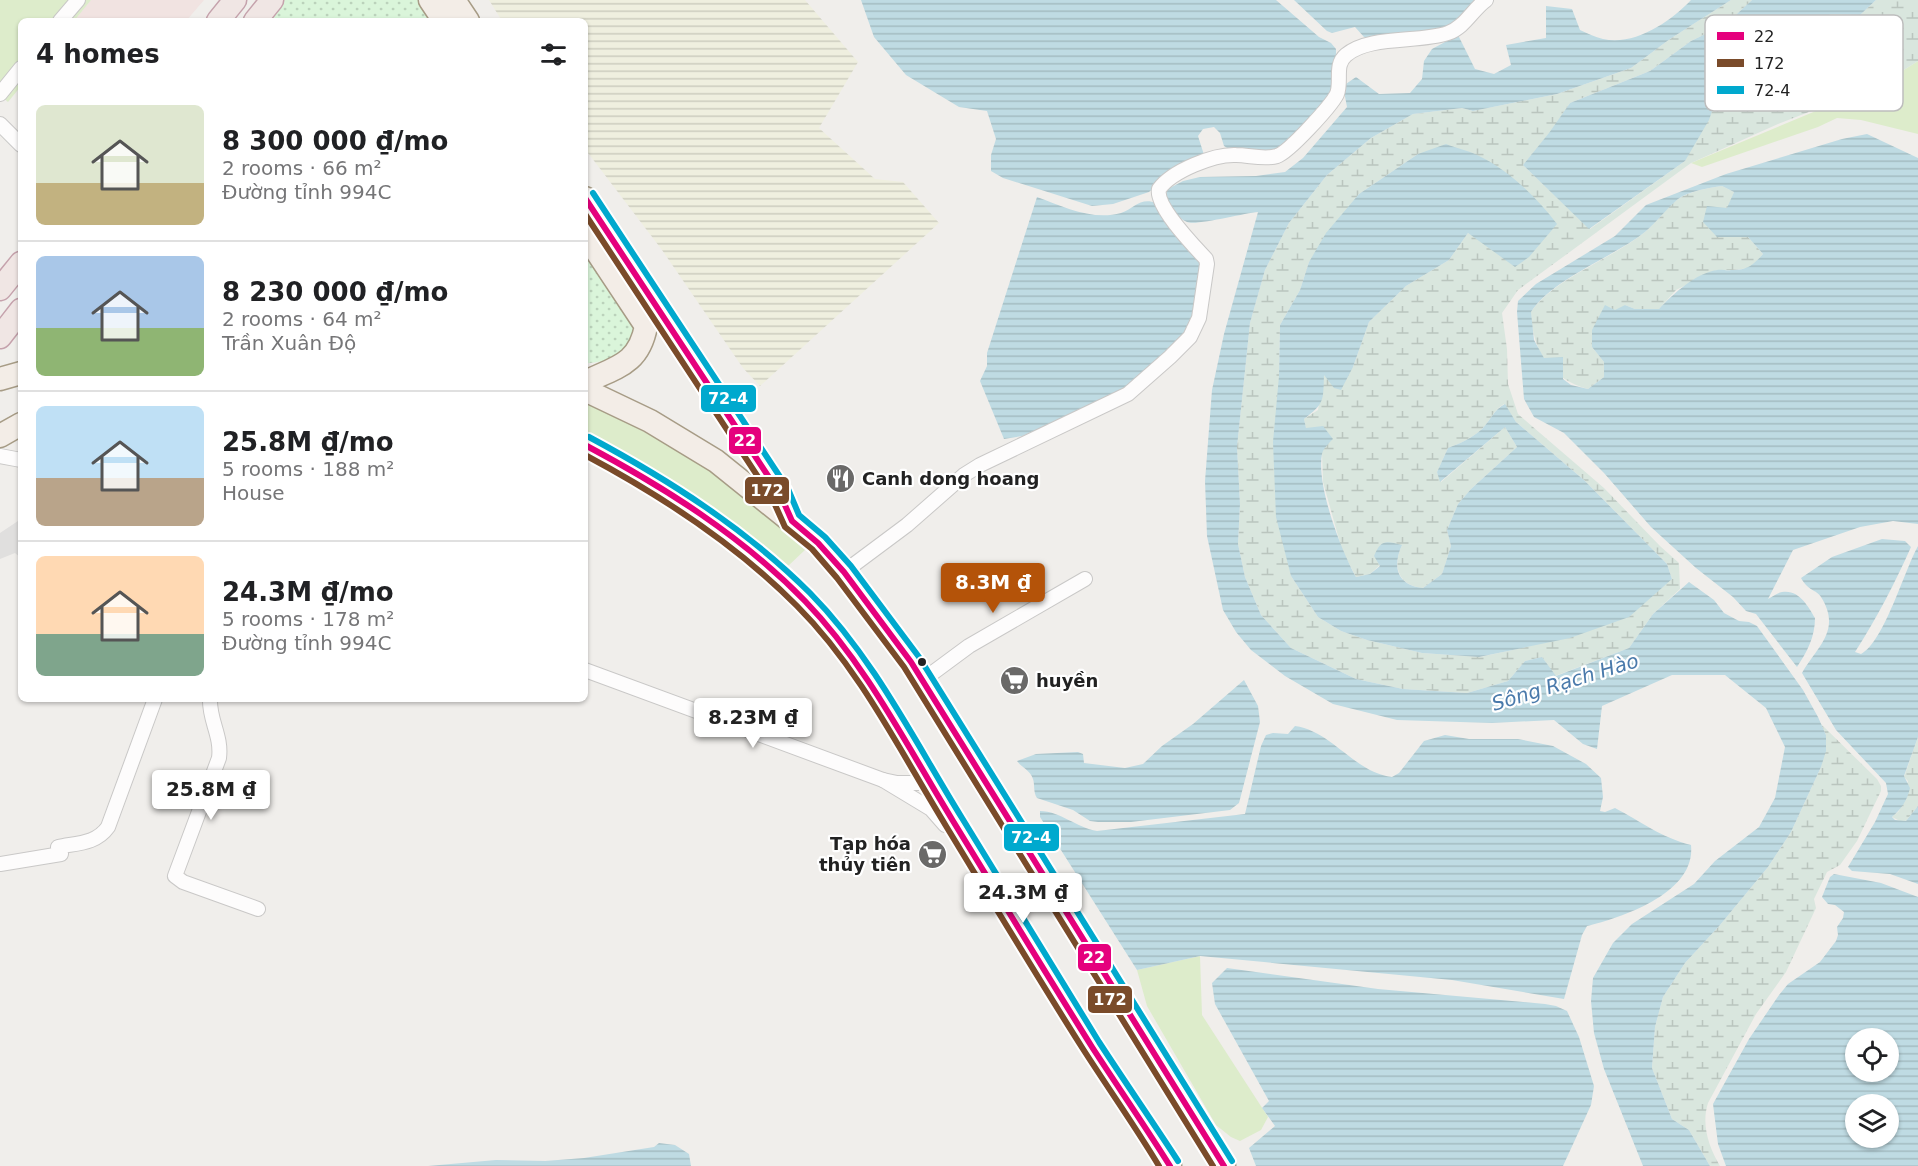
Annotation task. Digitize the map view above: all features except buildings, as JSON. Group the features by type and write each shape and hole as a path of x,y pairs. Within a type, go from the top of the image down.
{"highway":[{"path":"220,18 235,0"},
{"path":"257,18 272,0"},
{"path":"0,289 18,267"},
{"path":"0,337 18,314"}],"main road":[{"path":"430,0 442,18"},
{"path":"454,0 466,18"},
{"path":"588,203 654,320"},
{"path":"588,238 654,320 747,448 780,494 792,521"},
{"path":"588,381 622,365 635,355 654,320"},
{"path":"0,379 18,374"},
{"path":"588,391 609,400 688,443 748,485 818,543 844,572 911,662 1224,1166"},
{"path":"0,436 18,426"},
{"path":"588,448 677,499 725,532 807,603 855,664 1170,1166"}],"street":[{"path":"63,18 78,0"},
{"path":"844,572 907,525 964,475 1031,439 1128,394 1190,337 1199,318 1208,264 1170,217 1159,199 1158,189 1162,184 1206,160 1230,155 1268,158 1280,155 1298,140 1336,96 1340,65 1347,54 1381,42 1451,32 1465,22 1486,0"},
{"path":"0,94 18,72"},
{"path":"0,124 18,142"},
{"path":"0,456 18,459"},
{"path":"923,681 969,646 1084,579"},
{"path":"588,671 883,780 897,783 930,783"},
{"path":"0,864 99,838 108,827 154,702"},
{"path":"210,702 210,709 220,739 219,758 175,876 183,882 258,909"},
{"path":"883,780 931,809 938,816 1046,994 1107,1089 1132,1108"}],"shaded area":[{"path":"91,0 204,0 189,18 76,18"},
{"path":"18,521 18,556 15,553 0,559 0,533"}],"green space":[{"path":"0,0 91,0 76,18 18,18 18,90 8,102 0,95"},
{"path":"284,0 421,0 432,18 269,18"},
{"path":"489,0 805,0 858,62 819,128 875,179 903,182 939,223 760,386 743,368 662,250 588,153 588,18 500,18"},
{"path":"1731,0 1752,0 1736,15 1708,15"},
{"path":"1876,0 1918,0 1918,61 1903,70 1903,15 1860,15"},
{"path":"1705,17 1705,34 1691,41 1650,71 1570,103 1550,133 1523,165 1590,229 1685,161 1705,106 1705,111 1811,111 1691,163 1518,290 1502,313 1507,349 1508,384 1518,414 1604,488 1679,563 1680,589 1653,614 1629,648 1555,676 1542,657 1525,661 1508,681 1467,693 1403,689 1356,679 1291,648 1261,615 1245,577 1238,544 1240,504 1237,447 1250,323 1265,270 1289,223 1327,175 1371,138 1413,114 1462,108 1473,111 1557,94 1631,68","holes":["1418,154 1482,242 1468,233 1449,260 1406,286 1369,322 1353,367 1324,374 1318,410 1304,419 1306,429 1322,453 1323,482 1342,550 1356,577 1370,574 1402,545 1398,561 1399,574 1408,583 1423,588 1442,574 1451,546 1447,530 1458,504 1517,447 1505,427 1441,482 1437,472 1448,448 1478,432 1504,404 1516,422 1585,481 1667,564 1672,579 1526,647 1480,657 1422,653 1367,640 1341,631 1318,617 1291,576 1279,376 1280,325 1300,290 1309,262 1359,194"]},
{"path":"1918,61 1918,134 1861,120 1837,118 1818,127 1702,167 1691,163 1816,111 1903,111 1903,70"},
{"path":"1722,186 1734,192 1717,237 1748,237 1763,254 1751,268 1717,270 1676,290 1659,309 1635,309 1625,305 1592,347 1604,362 1604,377 1588,389 1554,371 1540,351 1532,326 1531,312 1541,300 1568,279 1632,242 1654,224 1678,199 1694,192"},
{"path":"588,253 632,320 630,339 626,347 613,357 588,363"},
{"path":"588,404 613,415 716,471 786,529 806,549 787,567 782,565 729,520 690,493 588,438"},
{"path":"1821,724 1877,779 1881,791 1857,841 1840,865 1827,872 1814,899 1816,908 1786,972 1756,1014 1708,1103 1705,1119 1707,1136 1720,1166 1710,1166 1689,1130 1672,1119 1652,1068 1655,1027 1663,997 1685,963 1768,867 1791,832 1821,767 1826,735"},
{"path":"1918,737 1918,806 1906,821 1902,822 1892,817 1899,811 1908,781 1904,777"},
{"path":"1200,956 1202,1015 1268,1117 1261,1130 1240,1141 1216,1125 1147,1006 1137,970"}],"water":[{"path":"861,0 1276,0 1336,49 1330,99 1281,150 1264,155 1232,151 1224,146 1220,133 1214,127 1203,129 1198,136 1205,158 1162,180 1149,192 1113,204 1092,206 1003,178 991,171 991,155 996,139 987,111 959,107 906,75 874,37"},
{"path":"1294,0 1484,0 1452,27 1369,39 1355,27 1332,33 1327,31"},
{"name":"Sông Rạch Hào","path":"1691,0 1731,0 1705,15 1631,68 1557,94 1473,111 1462,108 1413,114 1371,138 1327,175 1289,223 1265,270 1250,323 1237,447 1240,504 1238,544 1245,577 1261,615 1291,648 1356,679 1403,689 1467,693 1508,681 1525,661 1542,657 1556,676 1629,648 1653,614 1689,582 1714,600 1724,613 1739,621 1757,626 1803,690 1818,717 1826,735 1826,751 1791,832 1768,867 1685,963 1663,997 1655,1027 1652,1068 1672,1119 1689,1130 1710,1166 1643,1166 1604,1069 1594,1033 1591,1001 1593,978 1613,943 1632,924 1694,884 1715,861 1759,827 1775,798 1785,747 1766,708 1725,675 1672,675 1602,706 1597,749 1583,744 1554,720 1492,723 1397,720 1333,704 1285,676 1251,650 1236,632 1223,610 1207,536 1205,481 1212,390 1224,334 1258,212 1192,223 1180,218 1164,198 1168,189 1183,181 1200,177 1256,176 1285,172 1303,158 1347,107 1343,86 1356,77 1379,94 1410,93 1422,79 1424,61 1432,49 1458,35 1475,69 1494,74 1511,65 1506,45 1546,38 1546,6 1572,9 1580,30 1600,38 1615,40 1639,36 1673,16"},
{"path":"1752,0 1876,0 1860,15 1736,15"},
{"path":"1705,34 1705,111 1712,111 1709,120 1685,161 1589,229 1523,165 1570,103 1650,71 1691,41"},
{"path":"1867,134 1918,158 1918,524 1893,521 1860,527 1793,550 1768,599 1782,592 1793,593 1802,599 1815,618 1810,644 1797,667 1756,614 1746,611 1733,597 1696,568 1651,527 1604,473 1564,433 1534,417 1524,399 1517,312 1518,301 1536,284 1615,236 1646,205 1726,174 1842,139","holes":["1722,186 1734,192 1727,208 1707,206 1703,222 1717,237 1748,237 1763,254 1746,268 1717,270 1701,275 1678,291 1659,309 1635,309 1625,305 1615,310 1605,305 1592,330 1592,347 1604,362 1604,377 1588,389 1571,385 1563,379 1563,357 1544,358 1534,340 1531,312 1541,300 1568,279 1645,232 1682,196"]},
{"path":"1446,144 1473,153 1500,168 1531,194 1557,224 1529,257 1515,267 1468,233 1449,260 1406,286 1369,322 1353,367 1341,390 1334,388 1324,375 1321,401 1316,409 1304,419 1306,428 1323,426 1333,439 1322,454 1323,482 1331,517 1356,577 1370,574 1380,566 1374,556 1382,544 1388,542 1402,545 1397,567 1402,579 1407,583 1423,588 1442,574 1451,546 1447,530 1458,504 1517,447 1505,427 1440,482 1437,472 1448,448 1478,432 1505,404 1516,422 1585,481 1667,564 1672,579 1629,617 1570,638 1479,657 1422,653 1367,640 1341,631 1318,617 1291,576 1276,517 1273,442 1279,376 1280,325 1300,290 1309,262 1326,233 1359,194 1418,154"},
{"path":"1037,197 1068,209 1100,215 1121,213 1146,201 1156,203 1199,257 1201,264 1194,317 1188,332 1132,383 1110,398 1022,436 1004,439 980,381 987,366 987,353"},
{"path":"1882,539 1905,541 1911,547 1899,574 1855,652 1861,654 1878,636 1918,546 1918,737 1904,776 1910,788 1909,793 1892,817 1895,820 1906,821 1918,806 1918,884 1890,874 1852,871 1848,867 1875,822 1888,794 1886,783 1836,730 1802,673 1825,638 1829,619 1821,597 1801,578 1832,557"},
{"path":"1244,680 1258,706 1260,722 1239,803 1230,810 1131,822 1090,821 1073,810 1037,798 1032,776 1017,761 1036,754 1078,752 1083,754 1084,763 1125,768 1143,764"},
{"path":"1295,726 1308,729 1321,736 1366,768 1392,777 1399,773 1424,741 1445,735 1469,739 1518,739 1553,746 1586,764 1601,778 1603,797 1600,811 1605,812 1615,808 1660,833 1691,845 1689,862 1682,877 1654,900 1619,916 1587,926 1582,935 1564,999 1452,980 1200,956 1137,970 1040,817 1040,811 1055,814 1082,827 1097,831 1245,814 1261,746 1266,735 1288,734"},
{"path":"1834,874 1881,883 1918,897 1918,1166 1726,1166 1718,1144 1713,1104 1749,1039 1779,995 1788,984 1820,962 1836,941 1837,927 1844,912 1835,905 1828,904 1822,897 1830,877"},
{"path":"1227,968 1378,989 1545,1004 1567,1011 1579,1037 1594,1086 1591,1105 1563,1166 1256,1166 1249,1148 1275,1126 1262,1108 1269,1101 1215,1004 1212,983"},
{"path":"659,1143 675,1145 689,1154 691,1166 428,1166 496,1160 545,1161 584,1158 654,1147"}],"transit line":[{"name":"72-4","path":"593,193 788,489 799,515 825,537 851,566 919,657 1232,1161"},
{"name":"22","path":"588,203 780,494 792,521 818,543 844,572 911,662 1224,1166"},
{"name":"172","path":"588,219 772,498 785,527 812,549 837,578 904,667 1213,1166"},
{"name":"72-4","path":"589,437 677,488 733,527 785,570 833,618 892,701 1099,1042 1178,1161"},
{"name":"22","path":"588,447 644,478 729,534 781,577 827,625 885,707 1074,1019 1170,1166"},
{"name":"172","path":"588,457 670,504 723,542 774,583 820,630 878,712 1048,993 1159,1166"}],"place":[{"name":"Canh dong hoang","path":"841,479"},
{"name":"huyền","path":"1015,681"},
{"name":"Tạp hóa thủy tiên","path":"932,854"}]}
